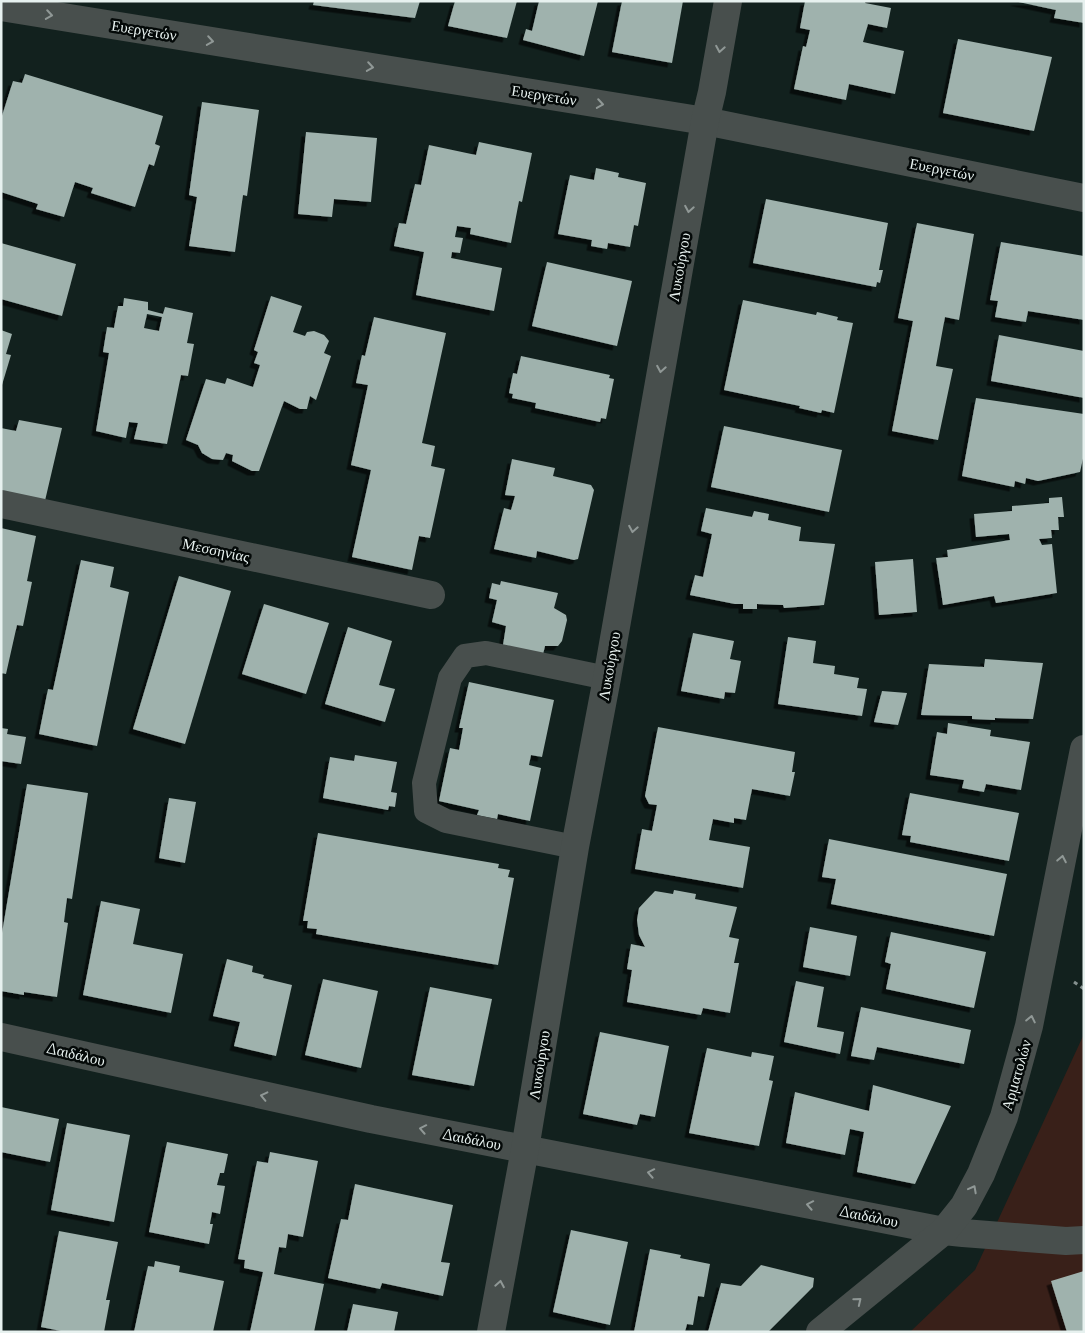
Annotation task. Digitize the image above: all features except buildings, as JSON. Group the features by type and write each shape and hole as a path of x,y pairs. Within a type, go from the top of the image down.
{"street":[{"name":"Λυκούργου","path":"491,1332 525,1150 575,847 728,1"},
{"name":"Ευεργετών","path":"1,7 705,121 1084,198"},
{"name":"Μεσσηνίας","path":"1,504 431,595"},
{"name":"Αρματολών","path":"820,1332 944,1231 964,1206 981,1174 1004,1117 1029,1026 1084,749"},
{"name":"Δαιδάλου","path":"1,1037 370,1119 944,1231 1066,1241 1084,1240"}],"lane":[{"path":"575,847 446,821 426,811 424,783 450,678 465,656 486,653 607,678"}],"shaded area":[{"path":"1084,1034 1084,1332 910,1332 975,1270"}]}
